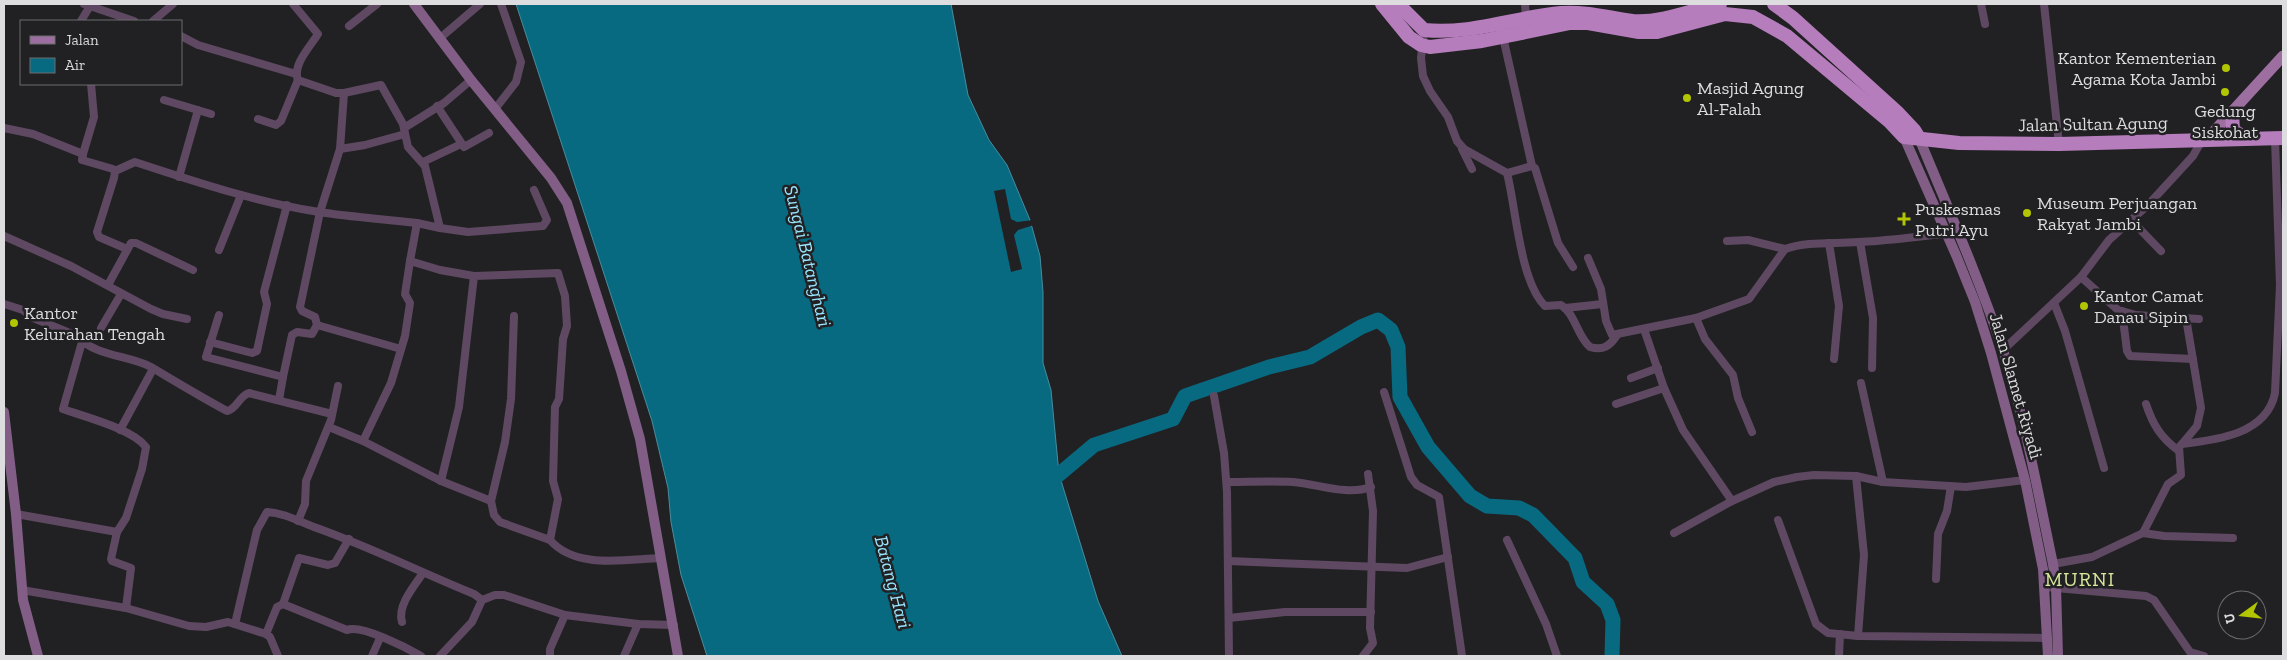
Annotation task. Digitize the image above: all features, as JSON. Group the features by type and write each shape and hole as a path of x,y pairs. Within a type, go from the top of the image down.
{"highway":[{"path":"1382,4 1410,38 1422,45 1438,47 1503,37 1570,23 1588,23 1639,32 1657,32 1720,4"},
{"path":"1398,4 1424,30 1452,31 1582,8 1641,20 1706,10 1753,17 1787,36 1890,122 1904,137"},
{"path":"1774,4 1793,18 1898,113 1919,138"},
{"path":"2232,114 2233,130 2236,134 2246,139"},
{"name":"Jalan Sultan Agung","path":"1904,137 1959,143 2059,144 2279,139"}],"main road":[{"path":"414,4 471,80 550,178 567,204 621,371 640,439 678,656"},
{"path":"1788,4 1793,18"},
{"path":"2205,140 2232,114 2283,56"},
{"name":"Jalan Slamet Riyadi","path":"1904,137 1975,302 2025,480 2051,587 2058,656"},
{"name":"Jalan Slamet Riyadi","path":"1919,138 1966,252 2003,350 2025,437 2053,564 2047,638 2048,656"},
{"path":"4,412 16,514 22,590 38,656"},
{"path":"2014,440 2025,437"}],"street":[{"path":"154,20 173,4"},
{"path":"258,119 276,125 281,121 297,77 318,34 293,4"},
{"path":"349,26 377,4"},
{"path":"439,39 480,4"},
{"path":"495,109 516,82 521,62 500,4"},
{"path":"1525,4 1526,18"},
{"path":"1981,4 1985,24"},
{"path":"2044,4 2059,144"},
{"path":"81,20 87,5 106,8 132,20"},
{"path":"1424,30 1421,58 1426,84 1448,117 1472,169"},
{"path":"182,37 198,45 297,77 336,93 380,85 404,131 408,147 423,162 432,189 440,228"},
{"path":"1503,37 1532,166 1535,168 1558,243 1573,267"},
{"path":"340,149 365,145 404,131 471,80"},
{"path":"91,85 94,117 82,160 115,171 135,162 208,187 320,212 417,223 468,232 543,226 547,220 534,190"},
{"path":"278,400 292,335 297,332 312,334 317,325 315,317 302,311 300,307 320,212 340,149 344,93"},
{"path":"164,100 211,114"},
{"path":"438,106 461,144 466,147 489,133"},
{"path":"179,177 198,110"},
{"path":"4,128 33,134 83,154"},
{"path":"2146,404 2154,427 2167,442 2180,448 2239,433 2270,409 2273,401 2280,285 2279,139"},
{"path":"2003,350 2080,277 2109,240 2132,221 2194,156 2205,140"},
{"path":"423,162 461,144"},
{"path":"1461,146 1507,173 1532,166"},
{"path":"115,171 97,232 99,237 127,249"},
{"path":"1507,173 1531,285 1545,306 1561,305 1570,311 1585,342 1590,347 1605,348 1612,343 1616,334"},
{"path":"219,250 241,195"},
{"path":"210,342 252,353 257,351 267,304 264,292 287,205"},
{"path":"2132,221 2161,251"},
{"path":"363,441 391,382 410,314 410,301 405,294 417,223"},
{"path":"1727,241 1748,240 1785,249 1801,245 1947,234"},
{"path":"4,236 108,285 121,294 162,314 187,319"},
{"path":"1860,242 1872,318 1872,368"},
{"path":"108,285 131,243 136,243 193,270"},
{"path":"1829,243 1839,306 1834,359"},
{"path":"1588,258 1601,289 1609,333 1612,335 1696,318 1752,298 1785,249"},
{"path":"410,261 440,270 474,276 559,274 565,296 567,326 563,340 556,407 553,481 558,499 550,540"},
{"path":"440,481 458,407 474,276"},
{"path":"2080,277 2115,308 2122,311 2136,315 2199,319"},
{"path":"101,328 121,294"},
{"path":"2054,303 2065,332 2104,468"},
{"path":"4,304 22,310 31,317 77,336 82,342 153,369 227,411 234,409 246,393 332,414"},
{"path":"1565,308 1604,304"},
{"path":"2122,311 2126,351 2130,356 2193,359"},
{"path":"219,315 207,358 282,377"},
{"path":"514,316 505,442 491,501 494,514 500,522 550,540 556,546 591,560 661,558"},
{"path":"1696,318 1705,339 1733,375 1738,398 1752,432"},
{"path":"2142,533 2168,484 2181,474 2180,448 2197,426 2201,408 2186,318"},
{"path":"317,325 401,349"},
{"path":"1644,329 1664,388 1683,430 1732,500"},
{"path":"82,342 63,409 120,430 141,441 146,447 142,469 126,518 118,532 111,560 131,568 126,608"},
{"path":"1631,378 1658,368"},
{"path":"120,430 153,369"},
{"path":"1861,383 1883,482"},
{"path":"298,521 305,504 306,480 329,427 338,386"},
{"path":"1616,404 1664,388"},
{"path":"1384,392 1411,477 1418,485 1439,497 1462,656"},
{"path":"1214,396 1224,453 1226,482 1229,656"},
{"path":"329,427 363,441 440,481 491,501"},
{"path":"1363,656 1373,646 1371,566 1373,511 1368,474"},
{"path":"1674,534 1732,500 1786,479 1814,475 1856,476 1883,482 1966,488 2025,480"},
{"path":"1856,476 1864,555 1858,636"},
{"path":"1226,482 1296,482 1351,490 1363,490 1371,487"},
{"path":"1936,579 1938,534 1947,510 1952,486"},
{"path":"236,624 257,530 267,512 281,513 348,539 422,573 474,594 482,600"},
{"path":"16,514 118,532"},
{"path":"1778,520 1816,624 1828,634 2047,638"},
{"path":"2053,564 2092,557 2142,533 2164,536 2233,538"},
{"path":"266,634 277,607 283,604 299,558 328,565 335,563 348,539"},
{"path":"1507,540 1546,624 1557,656"},
{"path":"1228,560 1407,568 1448,557"},
{"path":"402,622 400,613 422,573"},
{"path":"2051,587 2146,596 2154,600 2190,652 2204,656"},
{"path":"22,590 126,608 189,626 206,627 228,622 236,624 270,637 278,656"},
{"path":"440,656 472,622 482,600 495,595 504,595 565,615 638,624 674,625"},
{"path":"283,604 347,630 353,628 398,643 421,656"},
{"path":"1229,618 1285,612 1371,612"},
{"path":"550,656 550,649 565,615"},
{"path":"624,656 638,624"},
{"path":"1839,656 1840,634"},
{"path":"372,656 380,638"}],"water":[{"path":"516,4 951,4 968,95 989,140 1007,165 1030,220 1040,256 1043,292 1043,363 1051,390 1059,474 1098,601 1122,656 707,656 681,575 671,522 668,488 652,421"}],"pier":[{"path":"1005,189 1011,219 1017,222 1033,220 1034,225 1018,230 1014,235 1022,269 1011,272 994,191"}],"waterway":[{"path":"1044,487 1094,445 1173,419 1185,396 1269,367 1310,357 1361,327 1378,320 1391,330 1398,347 1400,397 1428,447 1470,496 1487,506 1519,508 1533,515 1575,558 1583,582 1607,604 1613,620 1612,656"}],"place":[{"name":"Kantor Kementerian Agama Kota Jambi","path":"2226,68"},
{"name":"Gedung Siskohat","path":"2225,92"},
{"name":"Masjid Agung Al-Falah","path":"1687,98"},
{"name":"Museum Perjuangan Rakyat Jambi","path":"2027,213"},
{"name":"Puskesmas Putri Ayu","path":"1904,219"},
{"name":"Kantor Camat Danau Sipin","path":"2084,306"},
{"name":"Kantor Kelurahan Tengah","path":"14,323"}],"district":[{"name":"MURNI","path":"2080,579"}],"water label":[{"name":"Sungai Batanghari","path":"808,256"},
{"name":"Batang Hari","path":"893,582"}]}
